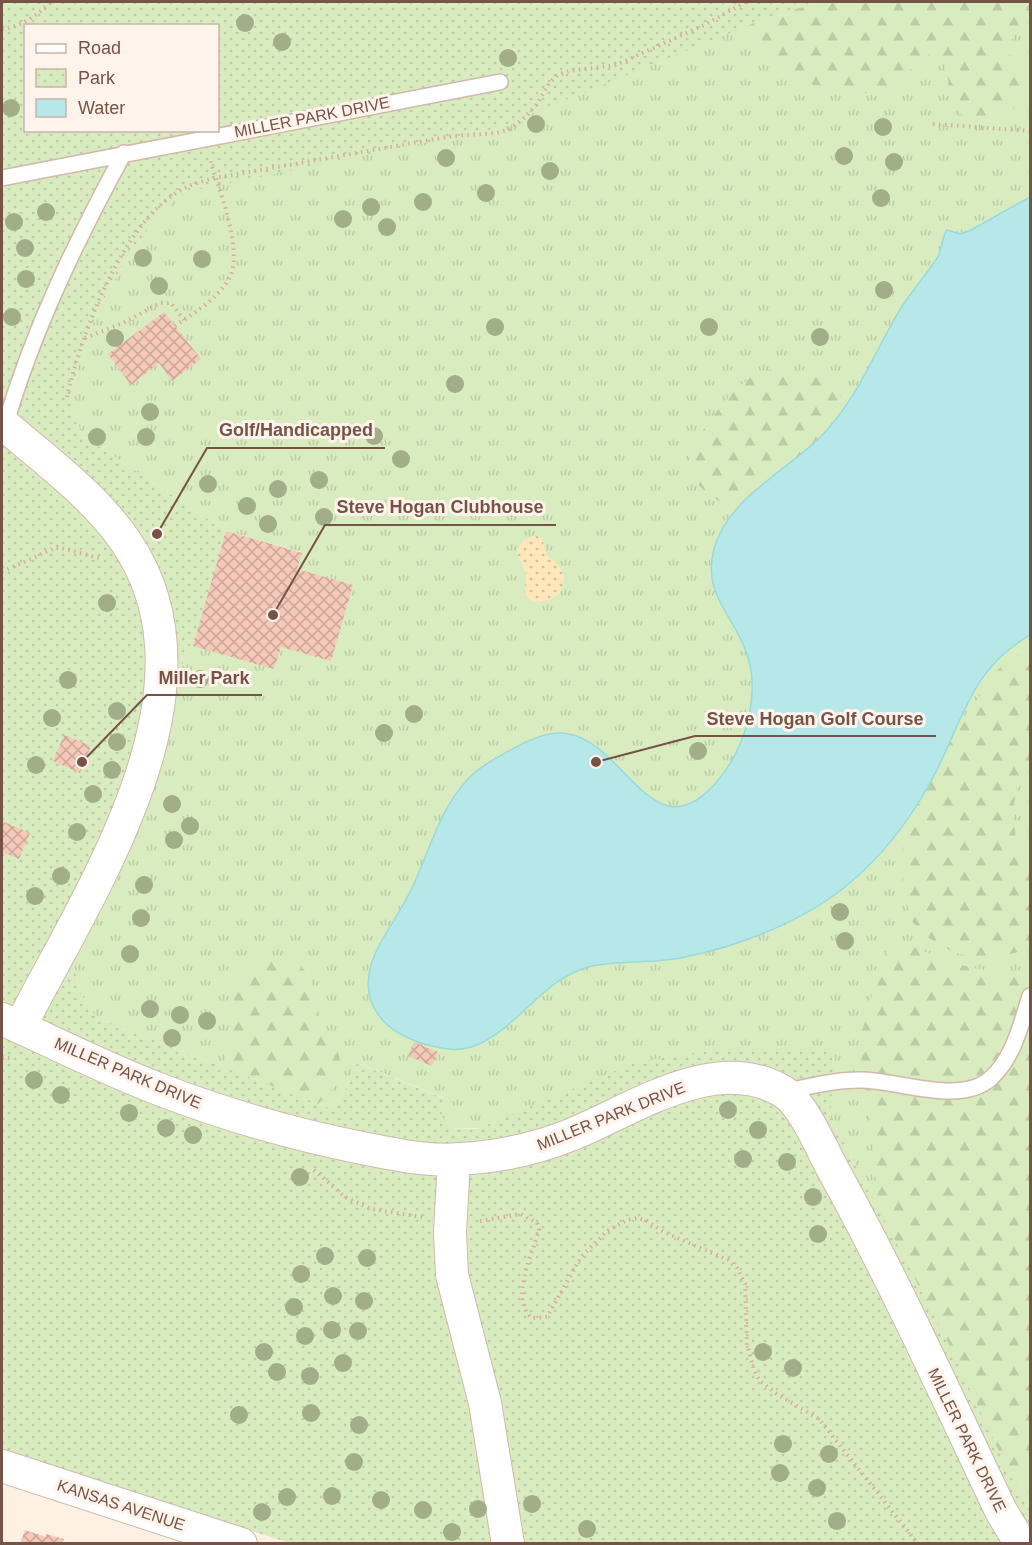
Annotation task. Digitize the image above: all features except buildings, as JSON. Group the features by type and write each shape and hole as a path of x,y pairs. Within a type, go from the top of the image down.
{"street":[{"name":"MILLER PARK DRIVE","path":"3,425 95,504 113,523 142,572 154,606 161,659 160,697 150,748 120,829 11,1023 153,1087 268,1126 391,1153 454,1160 497,1156 530,1149 572,1134 672,1090 716,1079 745,1079 784,1092 813,1132 866,1230 1001,1511 1021,1544"},
{"path":"454,1160 450,1219 450,1255 454,1286 477,1362 508,1544"},
{"name":"KANSAS AVENUE","path":"2,1466 241,1544"}],"lane":[{"name":"MILLER PARK DRIVE","path":"2,178 500,82"},
{"name":"MILLER PARK DRIVE","path":"3,425 48,306 95,207 124,153"},
{"path":"784,1092 833,1081 865,1080 965,1091 981,1085 990,1079 1005,1062 1030,996"}],"path":[{"path":"2,29 16,26 31,18 51,2"},
{"path":"67,397 84,338 112,275 143,224 166,200 180,191 216,178 452,136 497,133 510,129 537,104 550,82 558,75 569,71 616,66 746,2"},
{"path":"933,124 1030,131"},
{"path":"175,326 224,286 233,266 232,239 216,178 202,138"},
{"path":"84,338 123,323 160,303 171,303 184,320"},
{"path":"2,572 57,547 142,572"},
{"path":"2,1057 15,1059"},
{"path":"306,1164 345,1197 371,1209 481,1221 521,1214 537,1223 539,1230 523,1291 523,1306 532,1318 547,1317 581,1257 607,1231 627,1220 638,1218 647,1221 664,1232 728,1260 738,1268 745,1284 747,1346 759,1380 777,1394 819,1419 918,1544"}],"green space":[{"path":"2,2 823,2 776,14 497,128 186,192 167,208 146,232 106,295 90,329 79,363 73,393 75,418 79,426 98,446 226,531 302,553 297,569 353,585 331,661 281,647 274,669 186,645 170,732 147,806 72,961 81,995 97,1018 329,1108 343,1094 357,1063 445,1099 442,1116 452,1129 477,1129 637,1062 728,1048 835,1050 830,1116 943,1332 1006,1466 1030,1511 1030,1543 289,1543 2,1449"},
{"path":"719,2 1030,2 1027,16 1006,52 1024,66 1030,86 1013,109 995,119 984,121 965,116 958,110 950,93 941,54 921,59 897,86 880,96 811,84 786,76"},
{"path":"1030,2 1030,1511 1006,1466 943,1332 830,1116 451,1129 442,1115 444,1098 358,1063 343,1094 329,1108 97,1018 81,995 72,961 168,742 186,644 274,669 281,647 352,585 297,569 301,552 226,531 98,446 85,434 75,418 73,393 79,363 90,329 106,295 126,262 146,232 167,208 186,192 776,14"},
{"path":"785,367 816,377 833,387 839,394 845,415 743,511 716,499 700,487 691,470 692,451 712,418 739,387 759,373"},
{"path":"1030,647 1030,759 1017,783 1013,812 1016,840 1030,859 1030,949 995,958 973,958 951,951 929,938 913,923 902,889 903,819 943,734 966,716 997,670"},
{"path":"902,942 952,963 988,971 1021,973 1030,976 1030,1472 1025,1479 1020,1529 855,1544 878,1221 873,1133 861,1066 862,1031 881,963 890,946"},
{"path":"265,959 295,963 304,969 312,986 323,1027 340,1059 338,1078 333,1087 320,1103 303,1115 224,1077 225,1053 233,1021 232,987 237,976 250,965"}],"sand":[{"path":"536,536 542,538 547,556 560,567 563,576 560,593 538,602 525,596 526,573 517,553 523,541"}],"water":[{"path":"1030,197 1030,635 1009,649 992,665 979,683 929,785 895,837 852,881 815,908 795,919 751,938 707,952 662,961 603,964 576,971 548,989 511,1023 476,1045 461,1049 440,1048 406,1037 392,1028 381,1018 373,1005 369,992 369,976 373,960 412,888 449,804 468,779 480,769 499,756 531,740 543,735 562,733 589,742 607,756 641,790 658,802 677,807 697,800 719,779 738,749 745,732 752,696 749,661 743,644 714,588 711,563 722,530 747,498 812,445 838,417 858,387 901,308 937,258 947,230 961,234"}],"place":[{"name":"Golf/Handicapped","path":"157,534"},
{"name":"Steve Hogan Clubhouse","path":"273,615"},
{"name":"Miller Park","path":"82,762"},
{"name":"Steve Hogan Golf Course","path":"596,762"}]}
